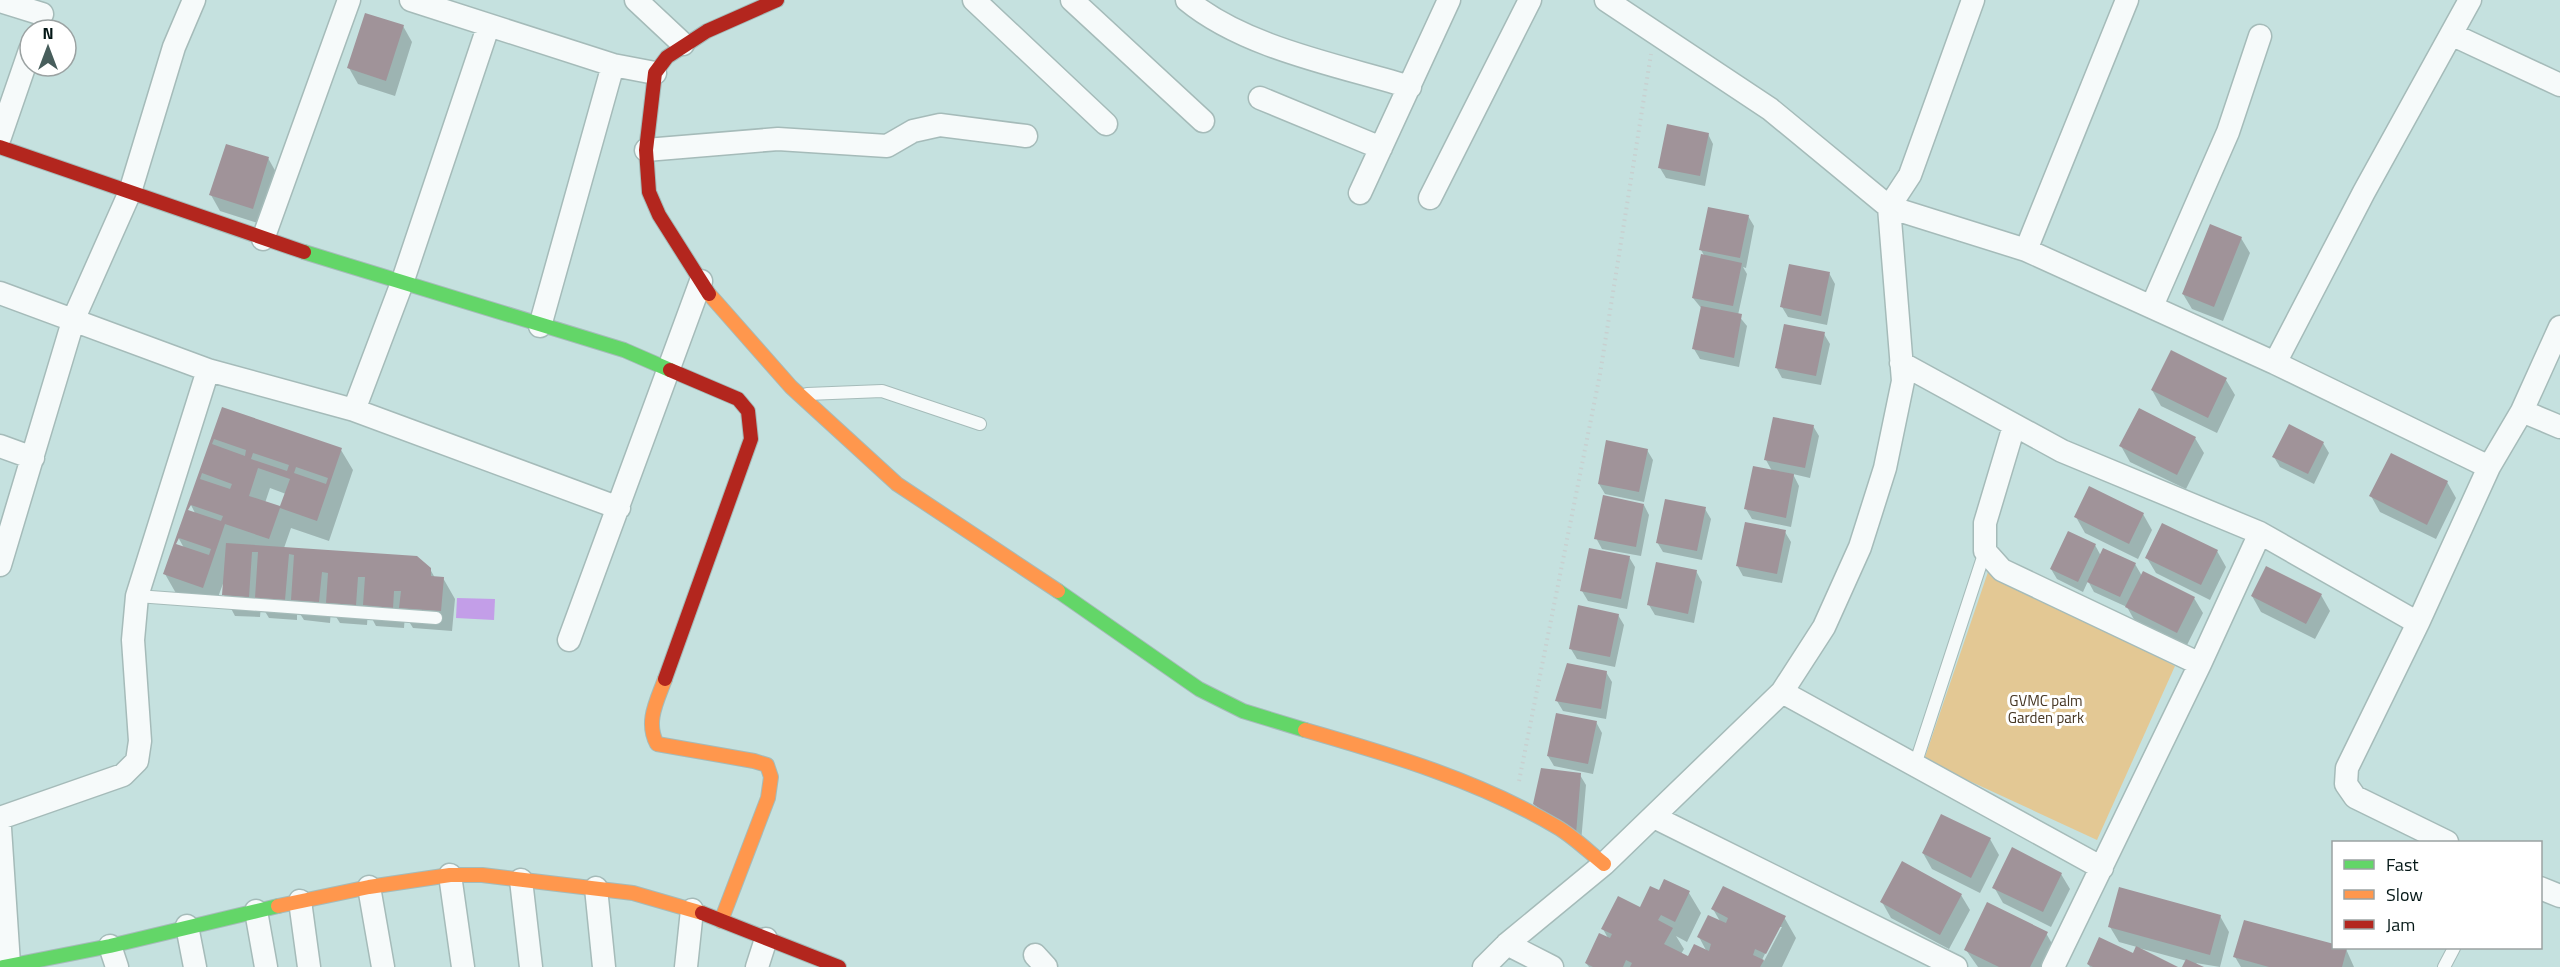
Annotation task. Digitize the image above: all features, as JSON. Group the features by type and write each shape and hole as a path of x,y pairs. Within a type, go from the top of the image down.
{"street":[{"path":"0,566 74,318 130,192 174,47 194,0"},
{"path":"263,239 349,0"},
{"path":"411,0 488,27 613,65 655,73"},
{"path":"636,0 683,44"},
{"path":"974,0 1106,124"},
{"path":"1072,0 1203,120"},
{"path":"1187,0 1207,16 1251,38 1410,87"},
{"path":"1360,193 1449,0"},
{"path":"1430,198 1530,0"},
{"path":"1606,0 1770,109 1889,207 2026,250 2275,363 2489,467"},
{"path":"1484,967 1507,944 1604,864 1782,692 1824,627 1860,547 1885,468 1903,381 1889,207 1910,175 1973,0"},
{"path":"2026,250 2127,0"},
{"path":"2275,363 2364,192 2470,0"},
{"path":"0,1 42,15"},
{"path":"774,1 683,44 667,57 655,73 646,150 649,192 653,205 711,297 799,394 897,484 1146,650 1199,689 1243,711 1410,762 1515,804 1559,828 1604,864"},
{"path":"354,410 402,283 488,27"},
{"path":"2452,35 2560,85"},
{"path":"2151,306 2228,132 2260,36"},
{"path":"540,326 613,65"},
{"path":"0,137 20,78"},
{"path":"1260,98 1381,148"},
{"path":"646,150 778,139 887,146 914,131 940,125 1026,136"},
{"path":"0,147 263,239 624,350 738,399 748,411 751,439 651,718 651,733 657,744 681,751 753,760 767,765 771,777 768,798 721,921"},
{"path":"569,640 701,281"},
{"path":"0,292 208,370 354,410 619,508"},
{"path":"2443,841 2355,797 2346,784 2347,768 2418,623 2489,467 2522,411 2560,327"},
{"path":"1902,363 2062,451 2260,533 2418,623"},
{"path":"0,818 123,775 137,761 140,741 133,640 137,596 208,370"},
{"path":"2522,411 2560,427"},
{"path":"2014,426 1984,523 1985,551 2002,570 2200,664"},
{"path":"0,446 33,458"},
{"path":"2052,967 2200,664 2260,533"},
{"path":"1782,692 2102,868"},
{"path":"1654,817 1956,967"},
{"path":"0,828 6,965 113,957 187,926 369,887 450,875 482,875 633,893 692,910 831,966"},
{"path":"450,875 463,967"},
{"path":"521,880 531,967"},
{"path":"369,887 383,967"},
{"path":"596,888 604,967"},
{"path":"300,901 309,967"},
{"path":"686,967 692,910"},
{"path":"256,911 266,967"},
{"path":"187,926 195,967"},
{"path":"757,967 766,939"},
{"path":"1507,944 1552,967"}],"lane":[{"path":"799,394 882,391 980,424"},
{"path":"1916,765 1985,551"},
{"path":"137,596 436,618"},
{"path":"2444,967 2453,949"}],"path":[{"path":"1515,804 1600,374 1654,32"}],"green space":[{"name":"GVMC palm Garden park","path":"1988,572 2175,666 2097,840 1924,760"}],"shaded area":[{"path":"457,598 495,599 494,620 456,618"}],"building":[{"path":"365,13 404,25 386,81 347,68"},
{"path":"1667,124 1709,133 1700,176 1658,168"},
{"path":"226,144 269,157 253,209 209,195"},
{"path":"1708,207 1749,215 1740,258 1699,250"},
{"path":"2210,224 2242,237 2214,307 2182,294"},
{"path":"1701,254 1742,263 1733,306 1692,298"},
{"path":"1789,264 1830,272 1821,316 1780,307"},
{"path":"1701,306 1742,314 1734,358 1692,349"},
{"path":"1784,324 1825,332 1816,376 1775,368"},
{"path":"2171,350 2227,378 2208,418 2151,390"},
{"path":"222,407 342,448 317,521 280,508 269,539 225,524 203,588 163,574","holes":["214,439 246,450 245,456 212,444","253,453 289,465 287,471 251,459","296,467 328,478 326,484 294,473","258,468 290,479 280,506 249,496","202,473 232,484 230,489 200,479","191,505 223,516 221,521 188,510","179,538 211,549 209,555 176,544"]},
{"path":"2139,408 2196,437 2177,475 2119,446"},
{"path":"1773,417 1814,425 1805,468 1764,460"},
{"path":"2289,424 2324,442 2308,474 2272,457"},
{"path":"1606,440 1648,449 1639,492 1598,484"},
{"path":"2391,453 2448,481 2427,525 2369,496"},
{"path":"1753,466 1794,474 1786,518 1744,509"},
{"path":"2089,486 2144,513 2129,544 2074,517"},
{"path":"1603,495 1644,504 1636,547 1594,539"},
{"path":"1665,499 1706,507 1697,551 1656,543"},
{"path":"1745,522 1786,530 1777,574 1736,566"},
{"path":"2162,523 2218,550 2201,585 2145,558"},
{"path":"2068,531 2096,544 2078,582 2050,569"},
{"path":"226,543 417,556 431,568 431,576 444,577 441,611 399,608 401,591 394,591 393,608 363,605 365,577 358,577 356,605 326,603 328,573 322,572 319,602 291,600 294,555 289,554 285,600 255,598 258,552 252,552 249,597 222,595"},
{"path":"1589,548 1630,556 1621,599 1580,591"},
{"path":"2103,548 2136,563 2120,597 2087,582"},
{"path":"1656,562 1697,570 1688,614 1647,605"},
{"path":"2266,566 2322,594 2306,624 2251,596"},
{"path":"2143,571 2195,597 2177,633 2125,607"},
{"path":"1578,605 1619,614 1610,657 1569,649"},
{"path":"1567,663 1607,671 1601,709 1555,701"},
{"path":"1556,713 1597,721 1588,764 1547,756"},
{"path":"1541,768 1581,773 1576,834 1533,804"},
{"path":"1941,814 1991,838 1971,878 1922,853"},
{"path":"2012,847 2062,873 2043,912 1992,888"},
{"path":"1902,861 1962,894 1940,935 1880,902"},
{"path":"1664,879 1690,891 1675,922 1661,915 1658,920 1673,928 1664,944 1688,956 1694,944 1709,951 1711,944 1697,937 1708,915 1726,923 1728,918 1711,909 1723,886 1786,916 1766,954 1755,949 1753,955 1764,960 1760,967 1630,967 1632,963 1626,960 1623,967 1593,967 1585,963 1599,933 1610,938 1612,934 1601,929 1618,896 1640,907 1650,886 1659,890"},
{"path":"2119,887 2221,915 2210,955 2108,927"},
{"path":"1987,902 2048,932 2030,967 1999,967 1964,950"},
{"path":"2244,920 2332,943 2332,949 2347,949 2342,967 2269,967 2233,957"},
{"path":"2099,937 2133,953 2136,946 2178,967 2093,967 2087,964"},
{"path":"2186,959 2204,967 2182,967"}],"traffic: fast":[{"path":"304,252 624,350 670,370"},
{"path":"1058,591 1199,689 1243,711 1305,730"},
{"path":"3,967 110,946 278,906"}],"traffic: slow":[{"path":"709,294 791,387 897,484 1058,591"},
{"path":"665,679 652,720 657,744 754,761 767,765 771,777 768,798 721,921"},
{"path":"1305,730 1370,749 1497,796 1563,831 1604,864"},
{"path":"278,906 369,887 450,875 482,875 633,893 702,913"}],"traffic: jam":[{"path":"709,294 659,215 649,192 646,150 655,73 667,57 707,31 777,0"},
{"path":"0,147 304,252"},
{"path":"665,679 751,439 748,411 738,399 670,370"},
{"path":"702,913 839,967"}]}
